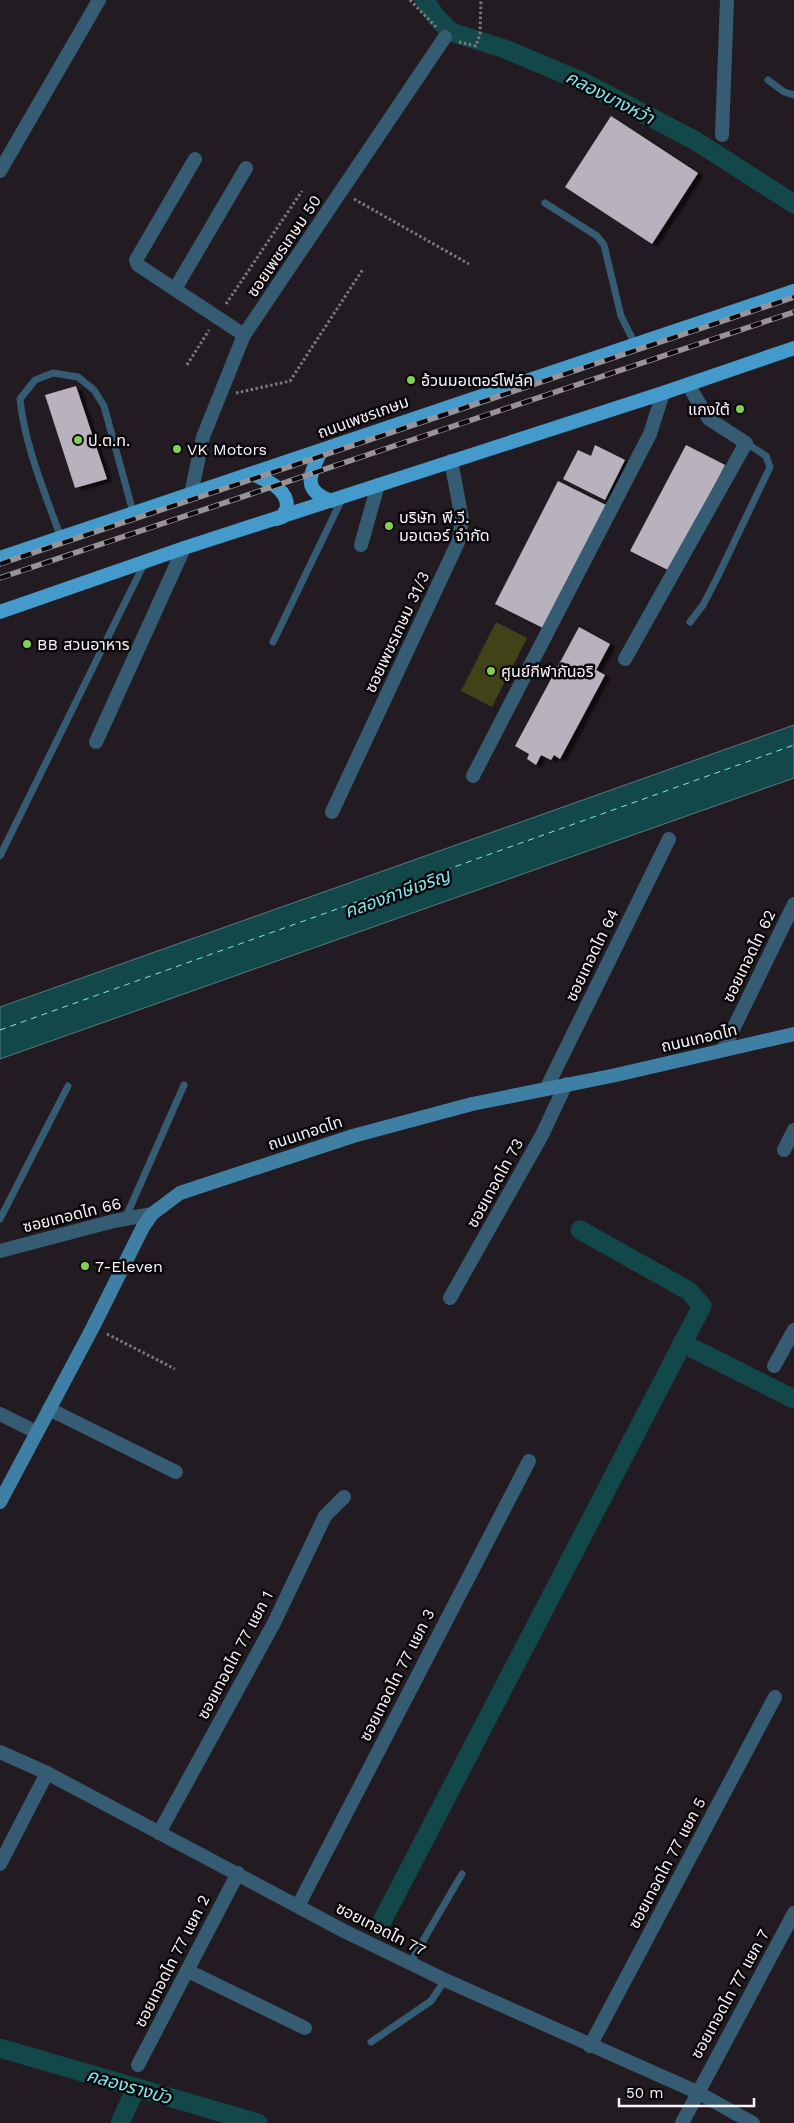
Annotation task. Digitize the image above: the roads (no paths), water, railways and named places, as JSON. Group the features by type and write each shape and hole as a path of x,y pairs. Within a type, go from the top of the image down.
{"main road":[{"name":"ถนนเพชรเกษม","path":"0,558 794,291"},
{"path":"0,612 184,548 688,385 794,348"},
{"path":"321,451 311,474 310,482 315,493 336,500"},
{"path":"252,474 275,485 284,493 287,502 285,512 282,517 271,521"},
{"name":"ถนนเทอดไท","path":"0,1502 93,1327 143,1226 152,1214 180,1193 280,1159 403,1122 547,1087 616,1075 794,1034"}],"street":[{"path":"0,171 99,0"},
{"path":"722,135 727,0"},
{"name":"ซอยเพชรเกษม 50","path":"191,494 203,437 244,335 445,37"},
{"path":"195,159 136,260 138,265 218,316 244,335"},
{"path":"175,289 246,168"},
{"path":"625,659 746,443 709,419 688,385"},
{"path":"473,776 650,434 663,393"},
{"name":"ซอยเพชรเกษม 31/3","path":"332,812 459,540 462,519 451,461"},
{"path":"361,545 378,485"},
{"path":"96,742 184,548"},
{"name":"ซอยเทอดไท 64","path":"547,1087 669,839"},
{"name":"ซอยเทอดไท 62","path":"723,1050 794,904"},
{"name":"ซอยเทอดไท 73","path":"450,1298 542,1135 566,1084"},
{"path":"784,1150 794,1130"},
{"name":"ซอยเทอดไท 66","path":"0,1251 124,1219 152,1214"},
{"path":"774,1366 794,1330"},
{"path":"49,1409 176,1472"},
{"path":"0,1414 36,1432"},
{"name":"ซอยเทอดไท 77 แยก 3","path":"298,1906 529,1461"},
{"name":"ซอยเทอดไท 77 แยก 1","path":"159,1833 274,1623 325,1516 344,1497"},
{"name":"ซอยเทอดไท 77 แยก 5","path":"590,2046 775,1697"},
{"name":"ซอยเทอดไท 77","path":"0,1752 48,1773 298,1906 410,1963 590,2046 697,2092 753,2123"},
{"path":"0,1864 48,1773"},
{"name":"ซอยเทอดไท 77 แยก 2","path":"138,2065 238,1873"},
{"name":"ซอยเทอดไท 77 แยก 7","path":"682,2123 794,1913"},
{"path":"188,1971 305,2028"}],"lane":[{"path":"768,80 784,92 794,95"},
{"path":"545,203 597,236 604,245 621,316 635,344"},
{"path":"61,538 44,491 22,419 20,399 35,380 53,373 78,377 94,390 104,406 133,512"},
{"path":"690,622 718,576 770,467 766,456 746,443"},
{"path":"273,642 336,500"},
{"path":"0,856 145,562"},
{"path":"124,1219 184,1085"},
{"path":"0,1219 68,1086"},
{"path":"410,1963 462,1874"},
{"path":"371,2042 431,2001 445,1980"}],"water":[{"name":"คลองภาษีเจริญ","path":"794,725 794,778 0,1059 0,1007"}],"waterway":[{"name":"คลองบางหว้า","path":"424,0 437,18 451,32 505,49 581,81 696,141 794,204"},
{"path":"379,1927 702,1306 689,1291 580,1230"},
{"path":"682,1343 794,1399"},
{"name":"คลองรางบัว","path":"0,2048 258,2123"},
{"path":"120,2123 136,2088"}],"railway":[{"path":"0,564 794,297"},
{"path":"0,578 794,312"}],"place":[{"name":"อ้วนมอเตอร์โฟล์ค","path":"411,380"},
{"name":"แกงใต้","path":"740,409"},
{"name":"ป.ต.ท.","path":"78,440"},
{"name":"VK Motors","path":"177,449"},
{"name":"บริษัท พี.วี. มอเตอร์ จำกัด","path":"389,526"},
{"name":"BB สวนอาหาร","path":"27,644"},
{"name":"ศูนย์กีฬากันอริ","path":"491,671"},
{"name":"7-Eleven","path":"85,1266"}]}
